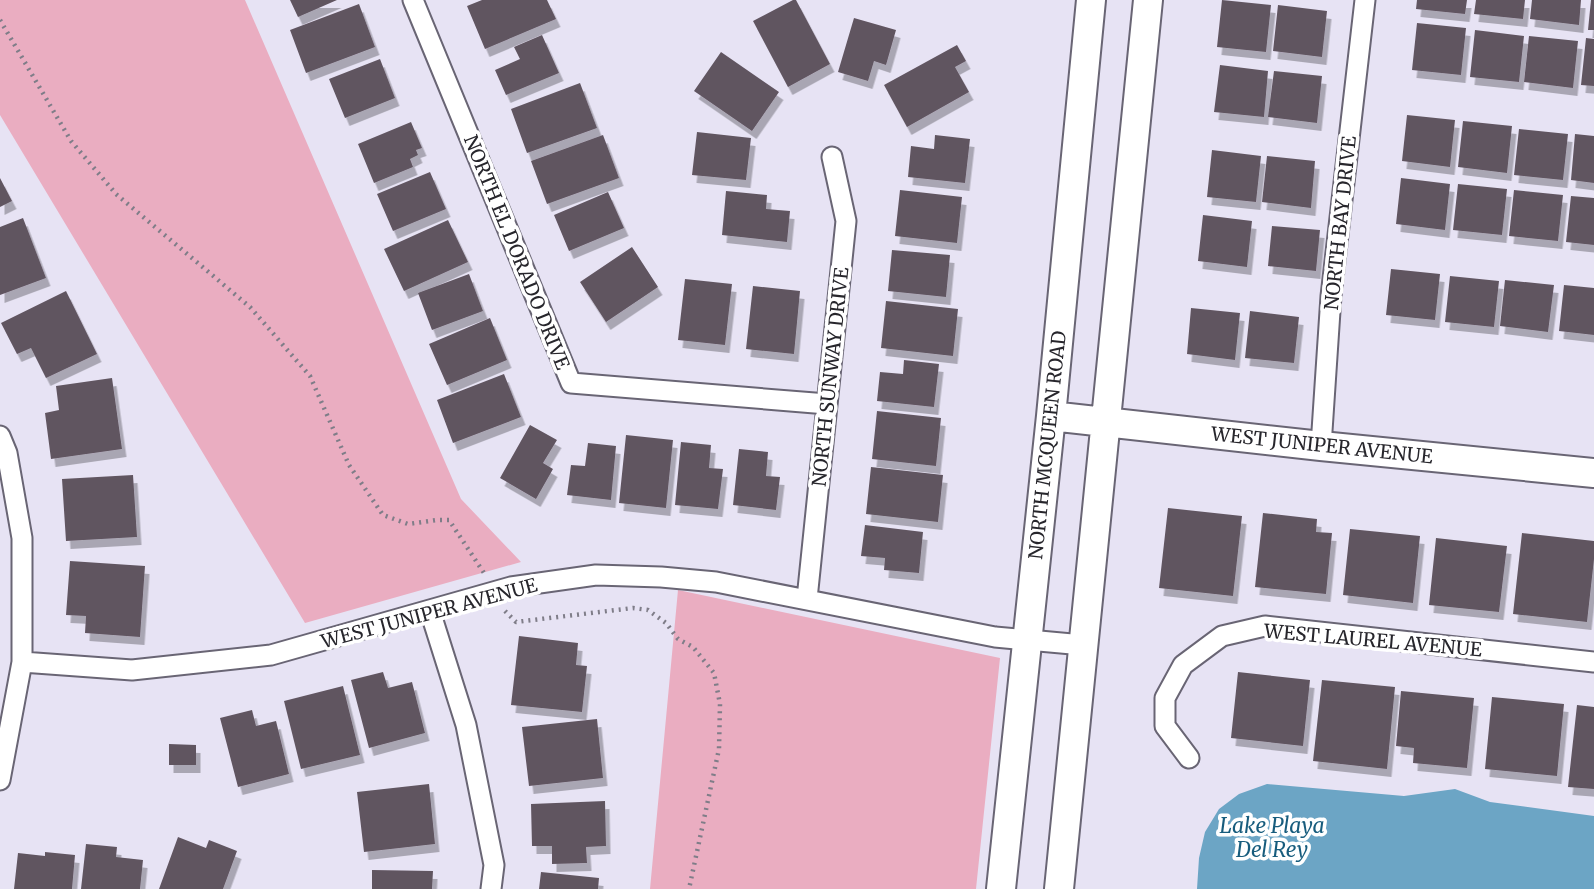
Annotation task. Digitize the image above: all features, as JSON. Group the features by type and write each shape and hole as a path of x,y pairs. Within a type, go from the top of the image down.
{"main road":[{"name":"NORTH MCQUEEN ROAD","path":"1002,889 1091,0"},
{"path":"1059,889 1148,0"},
{"name":"WEST JUNIPER AVENUE","path":"1051,416 1594,473"}],"street":[{"name":"NORTH EL DORADO DRIVE","path":"413,0 571,383 827,404"},
{"name":"NORTH BAY DRIVE","path":"1321,446 1331,296 1365,0"},
{"name":"NORTH SUNWAY DRIVE","path":"807,599 846,221 832,156"},
{"path":"0,436 7,453 22,538 22,662 0,780"},
{"name":"WEST JUNIPER AVENUE","path":"22,662 131,670 271,655 511,587 596,575 716,582 983,634 1083,645"},
{"path":"430,611 466,725 494,865 491,889"},
{"name":"WEST LAUREL AVENUE","path":"1189,758 1165,726 1165,698 1183,665 1222,636 1265,626 1594,662"}],"path":[{"path":"0,20 71,141 116,194 250,307 310,376 349,465 383,515 408,524 449,520 496,592 505,613 516,622 633,608 648,610 666,623 678,639 693,647 714,673 720,704 719,749 689,889"}],"shaded area":[{"path":"0,0 245,0 461,499 521,562 305,623 0,115"},
{"path":"678,590 1000,658 976,889 650,889"}],"water":[{"name":"Lake Playa Del Rey","path":"1267,784 1404,796 1455,789 1490,802 1594,816 1594,889 1197,889 1199,858 1205,832 1219,809 1239,794"}],"building":[{"path":"290,0 337,0 298,17"},
{"path":"482,0 547,0 556,19 485,49 467,6"},
{"path":"796,0 830,64 788,87 753,21"},
{"path":"1222,0 1271,5 1266,52 1217,47"},
{"path":"1417,0 1467,0 1465,14 1416,9"},
{"path":"1476,0 1525,0 1523,19 1474,14"},
{"path":"1532,0 1581,0 1579,25 1530,19"},
{"path":"1591,0 1594,0 1594,30 1588,30"},
{"path":"359,4 375,47 306,73 290,30"},
{"path":"1278,5 1327,11 1322,57 1273,51"},
{"path":"854,18 896,30 886,65 874,61 868,81 838,72"},
{"path":"1417,23 1466,28 1461,75 1412,70"},
{"path":"1475,30 1524,36 1519,82 1470,77"},
{"path":"542,35 559,73 506,95 495,70 520,59 514,47"},
{"path":"1529,36 1578,41 1573,88 1524,82"},
{"path":"1586,38 1594,39 1594,86 1581,85"},
{"path":"957,45 966,61 955,67 969,92 907,127 884,85"},
{"path":"721,52 779,92 752,131 694,91"},
{"path":"380,59 395,98 345,118 329,79"},
{"path":"1220,65 1268,71 1264,117 1214,112"},
{"path":"1274,71 1322,76 1317,123 1268,117"},
{"path":"580,83 597,128 527,153 511,109"},
{"path":"1407,115 1455,120 1450,167 1402,161"},
{"path":"1463,121 1512,126 1507,173 1458,167"},
{"path":"411,122 422,148 416,150 418,155 410,159 413,167 374,183 358,144"},
{"path":"1519,129 1568,134 1563,180 1514,175"},
{"path":"697,132 751,138 746,180 692,175"},
{"path":"1575,134 1594,136 1594,183 1571,180"},
{"path":"603,135 619,178 547,204 531,161"},
{"path":"935,135 970,139 965,183 908,177 911,146 934,149"},
{"path":"1212,150 1261,156 1256,202 1207,197"},
{"path":"1267,156 1315,161 1311,208 1262,202"},
{"path":"430,172 446,209 393,231 377,194"},
{"path":"0,178 12,201 0,207"},
{"path":"1401,178 1450,184 1445,230 1396,224"},
{"path":"1458,184 1507,189 1502,235 1453,230"},
{"path":"900,190 962,197 957,243 895,236"},
{"path":"1514,190 1563,195 1558,241 1509,236"},
{"path":"726,191 767,195 766,209 790,211 787,242 722,235"},
{"path":"608,192 624,228 569,251 554,215"},
{"path":"1571,196 1594,198 1594,245 1566,242"},
{"path":"1203,215 1252,221 1247,267 1198,261"},
{"path":"23,218 46,278 0,295 0,227"},
{"path":"448,220 468,262 404,291 384,249"},
{"path":"1272,226 1320,230 1316,271 1268,266"},
{"path":"632,247 658,287 606,322 580,282"},
{"path":"892,250 950,255 946,297 888,291"},
{"path":"1391,269 1440,274 1435,320 1386,315"},
{"path":"469,274 483,311 432,330 418,293"},
{"path":"1450,276 1499,281 1494,327 1445,322"},
{"path":"685,279 732,284 725,345 678,340"},
{"path":"1505,280 1554,285 1548,332 1500,326"},
{"path":"1564,285 1594,288 1594,335 1559,331"},
{"path":"753,286 800,291 794,354 746,349"},
{"path":"66,291 97,354 46,378 31,348 17,354 1,323"},
{"path":"886,301 958,309 953,356 881,348"},
{"path":"1191,308 1240,313 1235,360 1187,354"},
{"path":"1250,311 1299,317 1294,363 1245,358"},
{"path":"490,318 507,360 447,385 429,344"},
{"path":"904,360 939,364 934,407 877,401 880,372 903,374"},
{"path":"504,374 521,417 453,443 437,400"},
{"path":"112,378 122,449 51,459 45,413 59,410 56,386"},
{"path":"877,411 941,418 936,466 872,459"},
{"path":"530,425 557,440 543,463 553,469 536,499 500,478"},
{"path":"626,435 673,440 666,508 619,503"},
{"path":"681,442 711,445 709,468 723,469 718,509 675,505"},
{"path":"588,443 616,446 611,500 567,495 571,465 585,466"},
{"path":"739,449 768,452 766,476 780,477 776,510 733,505"},
{"path":"871,467 943,475 938,522 866,514"},
{"path":"133,475 137,537 66,541 62,479"},
{"path":"1168,508 1242,516 1233,596 1159,588"},
{"path":"1263,513 1317,519 1316,532 1332,533 1326,594 1255,587"},
{"path":"865,525 923,532 919,573 884,570 885,558 861,556"},
{"path":"1350,529 1420,536 1413,603 1343,595"},
{"path":"1522,533 1594,541 1587,622 1513,614"},
{"path":"1436,538 1507,546 1499,612 1429,605"},
{"path":"70,561 145,566 140,637 85,633 86,616 66,615"},
{"path":"519,636 578,643 576,665 587,666 582,712 511,705"},
{"path":"383,672 388,688 412,682 425,733 369,748 351,680"},
{"path":"1238,672 1310,680 1303,746 1231,738"},
{"path":"1322,680 1395,687 1387,769 1313,761"},
{"path":"343,686 360,755 301,769 284,701"},
{"path":"1401,691 1474,698 1467,768 1413,763 1414,748 1396,746"},
{"path":"1492,697 1564,704 1557,776 1485,769"},
{"path":"1577,705 1594,707 1594,789 1568,787"},
{"path":"252,710 256,726 276,721 289,774 238,787 220,718"},
{"path":"597,719 603,778 529,786 522,727"},
{"path":"169,744 196,745 196,765 169,765"},
{"path":"429,784 435,844 364,852 357,792"},
{"path":"605,801 606,846 586,847 587,863 552,864 552,846 532,846 531,804"},
{"path":"178,837 206,848 209,840 237,851 223,889 159,889"},
{"path":"86,844 117,847 116,857 143,860 140,889 81,889"},
{"path":"45,852 75,855 72,889 14,889 18,853 45,856"},
{"path":"372,870 433,871 432,889 372,889"},
{"path":"541,872 599,878 598,889 539,889"}]}
